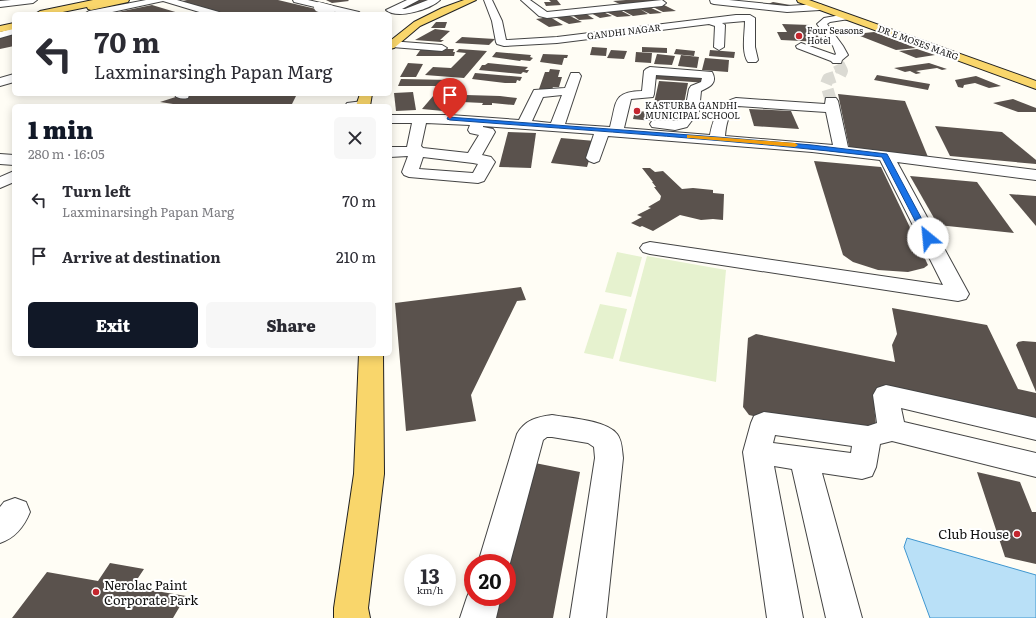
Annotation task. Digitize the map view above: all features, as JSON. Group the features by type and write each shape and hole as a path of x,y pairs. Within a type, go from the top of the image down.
{"main road":[{"path":"51,12 116,0"},
{"path":"60,12 104,2 125,0"},
{"path":"79,12 134,0"},
{"path":"392,44 417,24 445,10 472,0"},
{"name":"DR E MOSES MARG","path":"801,0 818,3 938,42 1036,77"},
{"path":"68,12 104,2"},
{"name":"DR E MOSES MARG","path":"818,3 866,24 1036,85"},
{"path":"0,26 12,23"},
{"path":"922,44 938,42"},
{"path":"349,615 369,474 371,356"}],"street":[{"path":"0,4 33,0"},
{"path":"100,12 159,0"},
{"path":"167,0 209,12"},
{"path":"291,0 317,8 347,12"},
{"path":"291,0 339,12"},
{"path":"415,0 392,10 406,12 436,0"},
{"name":"GANDHI NAGAR","path":"488,0 497,21 501,42 504,43 557,40 710,21 750,18 750,47 752,60"},
{"path":"525,0 542,14 547,15 662,3"},
{"path":"714,1 787,9 807,7 818,3"},
{"path":"824,19 846,16"},
{"path":"392,18 417,24"},
{"path":"824,19 843,26 866,24"},
{"path":"801,46 837,60 842,55 838,46 822,25 824,19"},
{"path":"710,21 720,25 719,47"},
{"path":"0,35 12,32"},
{"path":"392,45 442,48"},
{"path":"392,119 420,118 478,121 524,124 565,130 609,130 632,126 681,125 692,111 695,89 708,84 708,75 652,70 650,72 648,94 630,95 625,97 609,130 594,158"},
{"path":"565,130 570,91 575,76"},
{"path":"0,82 12,79"},
{"path":"524,124 538,93 570,91"},
{"path":"639,110 642,95"},
{"path":"717,138 724,112 730,105 736,102 831,105 841,150"},
{"path":"392,152 417,152 485,160 488,162 478,178 415,174 410,172 417,152 414,146 420,118"},
{"path":"473,158 488,132 475,130 478,121"},
{"path":"632,126 717,138 885,155 1036,175"},
{"path":"650,248 958,294 885,155"},
{"path":"0,159 12,160"},
{"path":"0,183 12,177"},
{"path":"757,452 862,467 880,433 886,395 1036,429"},
{"path":"785,618 757,452 764,423 880,433 1036,465"},
{"path":"497,554 531,434 541,427 552,426 594,433 607,441 610,458 588,618"},
{"path":"804,459 844,618"},
{"path":"478,618 481,606"}],"green space":[{"path":"617,252 642,257 631,297 605,292"},
{"path":"647,256 726,270 716,382 619,361"},
{"path":"600,304 627,309 613,359 584,353"}],"water":[{"path":"907,538 1036,575 1036,618 930,618 904,547"}],"building":[{"path":"187,0 278,0 329,12 212,12 177,2"},
{"path":"326,0 348,0 349,1 332,3"},
{"path":"418,0 431,0 402,11 394,9"},
{"path":"549,0 557,0 561,5 546,6 544,2 551,2"},
{"path":"613,1 660,1 622,5"},
{"path":"773,2 796,6 793,8 768,4"},
{"path":"152,5 175,12 118,12"},
{"path":"664,5 676,11 663,12 651,6"},
{"path":"647,6 662,13 650,14 640,9 648,14 633,16 620,9"},
{"path":"618,9 631,16 617,17 604,11"},
{"path":"601,11 612,16 600,18 589,12"},
{"path":"585,13 594,19 579,20 571,14"},
{"path":"568,15 582,22 569,24 555,17"},
{"path":"550,17 563,25 549,27 536,19"},
{"path":"436,22 447,22 445,28 431,28"},
{"name":"Four Seasons Hotel","path":"782,24 810,25 822,42 781,40 777,32 787,32"},
{"path":"435,29 450,31 440,40 444,40 441,42 415,40"},
{"path":"874,32 916,48 896,50 855,34"},
{"path":"12,34 12,46 0,49 0,37"},
{"path":"462,37 495,39 489,45 455,43"},
{"path":"592,47 607,48 606,56 590,55"},
{"path":"642,47 667,48 667,53 642,52"},
{"path":"421,49 454,49 453,52 455,52 454,56 416,56"},
{"path":"459,49 487,51 464,78 425,75 433,67 451,68 466,53 456,52"},
{"path":"676,49 695,51 694,56 674,54"},
{"path":"917,49 935,55 916,58 899,51"},
{"path":"611,50 627,51 624,59 607,58"},
{"path":"710,50 735,52 734,58 709,56"},
{"path":"496,52 531,55 530,57 533,58 530,61 520,61 492,57"},
{"path":"636,52 652,53 651,63 635,62"},
{"path":"543,54 568,55 567,58 564,58 562,65 540,62"},
{"path":"657,54 675,56 672,65 654,64"},
{"path":"681,55 699,57 697,68 678,66"},
{"path":"705,58 729,60 728,72 702,70"},
{"path":"408,63 423,64 416,77 400,77"},
{"path":"488,63 528,67 525,70 529,70 527,73 523,72 521,74 479,70 482,65"},
{"path":"929,63 947,69 942,70 937,68 916,71 921,73 916,74 910,71 905,72 894,68"},
{"path":"550,69 560,70 558,77 562,77 559,87 553,87 552,89 539,89 545,72 549,72"},
{"path":"475,73 522,77 520,81 517,80 516,83 505,83 472,79"},
{"path":"654,73 705,76 706,83 653,79"},
{"path":"877,75 930,84 928,90 874,80"},
{"path":"976,76 1001,86 989,88 975,83 964,85 963,88 958,87 955,80"},
{"path":"401,79 451,80 449,86 398,86"},
{"path":"659,81 688,83 680,124 633,119 635,111 652,112"},
{"path":"439,89 456,92 443,111 422,109"},
{"path":"413,92 416,110 396,111 394,93"},
{"path":"838,94 905,101 928,157 849,147"},
{"path":"466,95 517,98 514,105 492,103 492,105 482,105 483,103 462,102"},
{"path":"179,96 296,96 292,104 173,104 160,102"},
{"path":"1013,99 1036,108 1036,112 1018,112 993,103"},
{"path":"749,109 791,111 799,129 754,126"},
{"path":"935,126 1002,132 1036,160 1036,164 950,156"},
{"path":"508,132 536,133 531,168 499,167"},
{"path":"561,138 595,141 587,167 551,163"},
{"path":"814,161 881,167 928,265 924,268 908,272 878,270 853,262 843,255"},
{"path":"642,168 650,168 655,172 663,171 682,189 693,188 713,190 713,193 724,194 723,220 701,220 680,215 653,231 631,223 642,217 637,215 651,208 648,207 660,200 661,196 654,187 656,187 653,182"},
{"path":"910,176 977,182 1014,233 938,225"},
{"path":"1009,194 1036,196 1036,226"},
{"path":"521,287 526,300 517,301 471,395 476,421 406,431 395,303"},
{"path":"892,308 987,325 1018,389 1036,393 1036,430 873,393 877,436 866,442 749,415 743,407 748,338 756,334 895,362 892,345 897,334"},
{"path":"1018,342 1036,342 1036,392 1016,345"},
{"path":"530,462 580,472 553,618 489,618 492,606 516,606 516,554 505,554"},
{"name":"Club House","path":"977,472 1020,482 1032,512 1036,512 1036,564 1005,557"},
{"name":"Nerolac Paint Corporate Park","path":"110,563 144,569 132,587 186,596 173,618 12,618 47,572 98,581"}],"tunnel":[{"path":"831,101 826,84 828,79 840,75 842,71 837,61"}],"slow traffic":[{"path":"690,136 795,145"}],"place":[{"name":"Four Seasons Hotel","path":"799,36"},
{"name":"KASTURBA GANDHI MUNICIPAL SCHOOL","path":"637,111"},
{"name":"Club House","path":"1017,534"},
{"name":"Nerolac Paint Corporate Park","path":"96,592"}],"route":[{"path":"450,119 717,138 885,155 928,238"}]}
